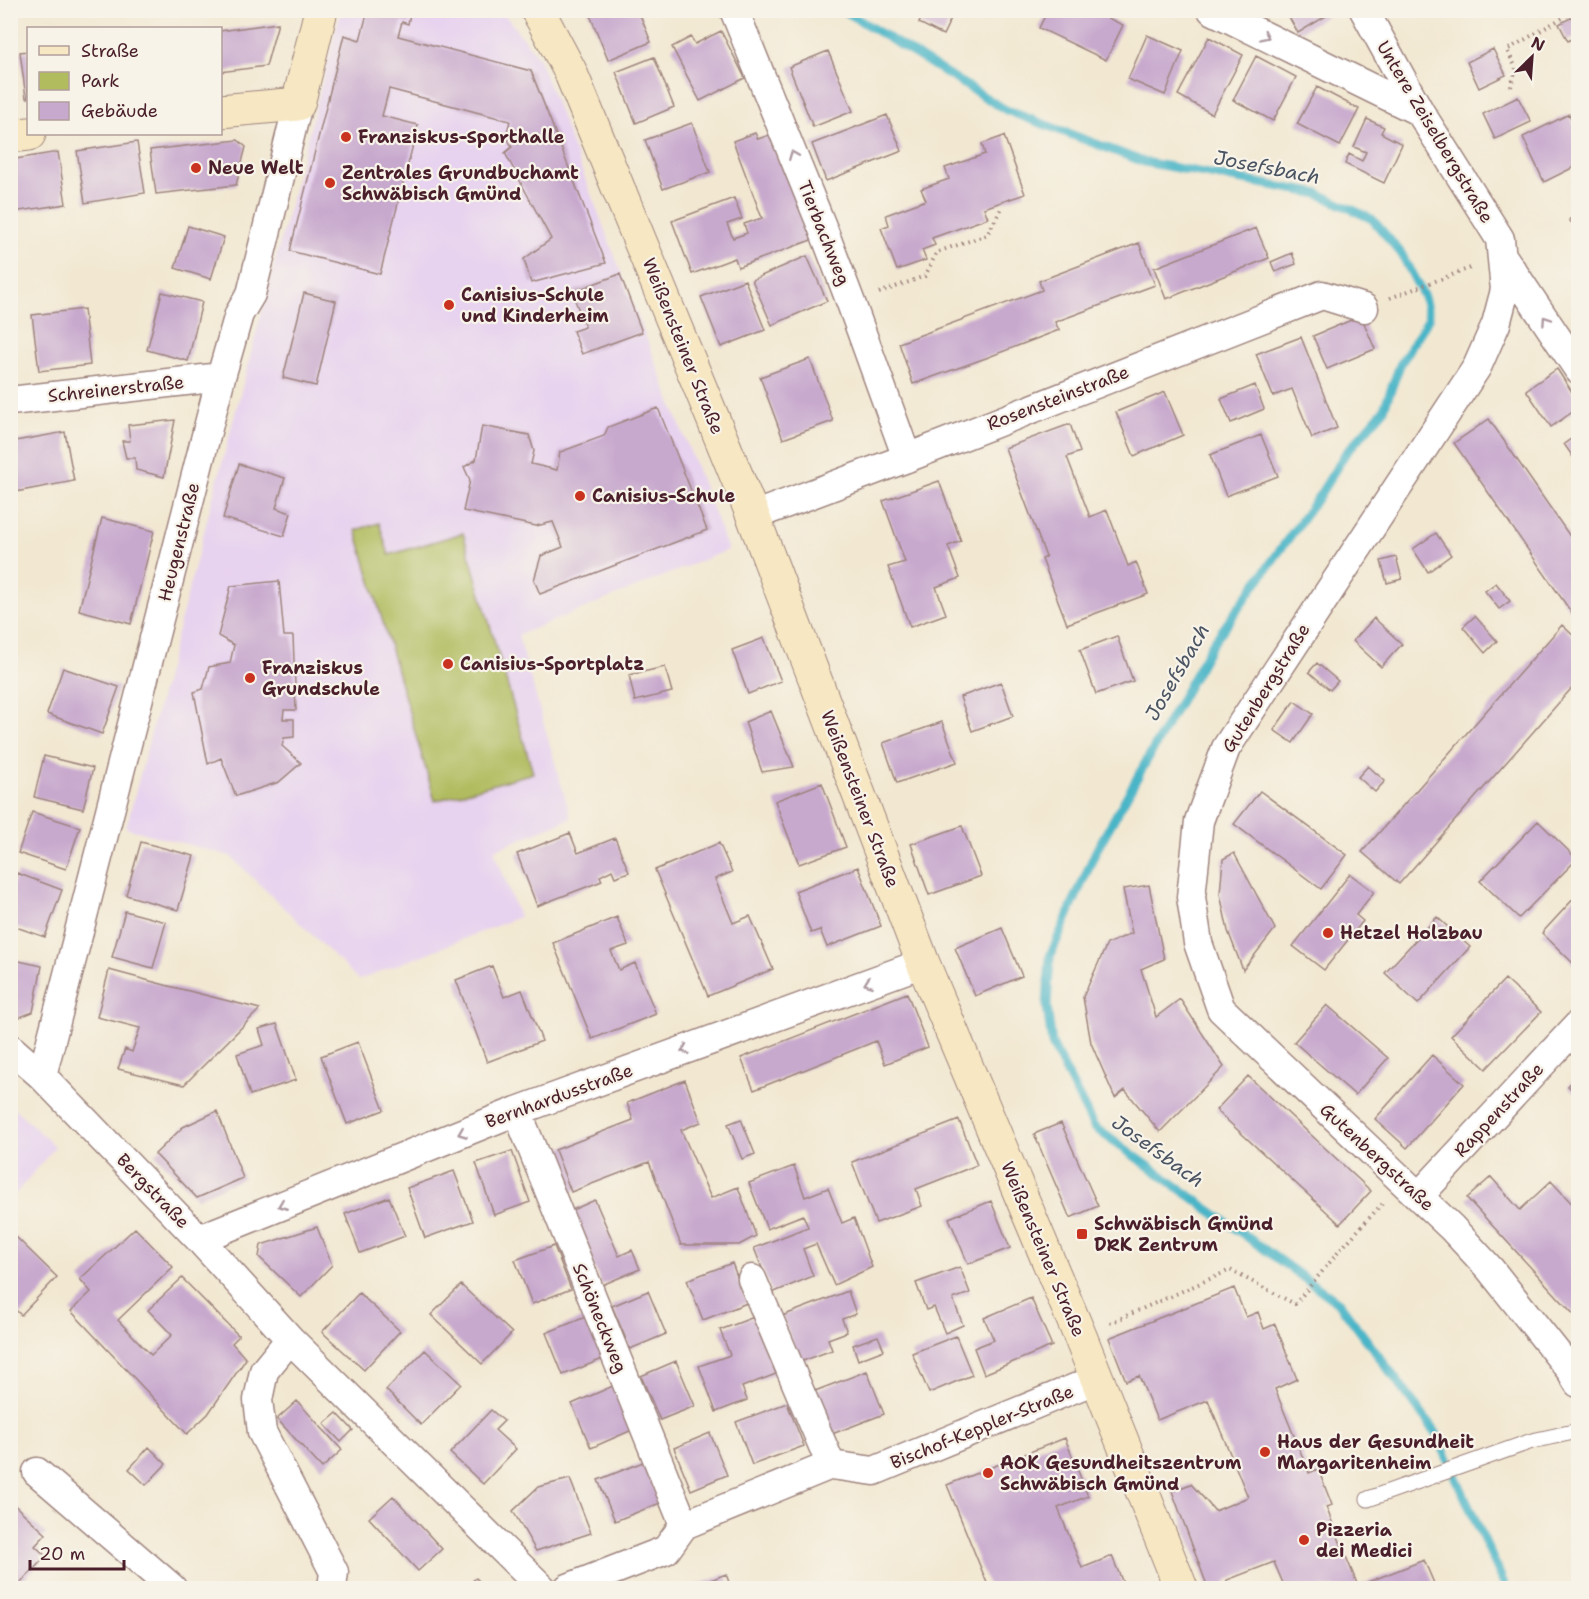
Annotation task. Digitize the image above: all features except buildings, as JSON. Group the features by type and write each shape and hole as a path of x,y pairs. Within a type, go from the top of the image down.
{"main road":[{"name":"Heugenstraße","path":"295,118 321,10"},
{"name":"Weißensteiner Straße","path":"537,10 570,71 753,516 923,963 1080,1336 1181,1588"},
{"path":"222,111 295,118"},
{"path":"10,136 27,134"}],"street":[{"name":"Tierbachweg","path":"734,10 823,229 907,458"},
{"path":"1212,10 1420,112"},
{"name":"Untere Zeiselbergstraße","path":"1364,10 1420,112 1500,239 1502,255"},
{"name":"Heugenstraße","path":"42,1076 221,377 239,314 251,294 295,118"},
{"path":"1502,255 1578,369"},
{"name":"Gutenbergstraße","path":"1502,255 1505,290 1496,324 1477,367 1226,748 1199,821 1191,897 1198,943 1221,1009 1452,1228 1490,1269 1578,1383"},
{"name":"Rosensteinstraße","path":"753,516 1322,295 1364,308"},
{"name":"Schreinerstraße","path":"10,401 221,377"},
{"name":"Bernhardusstraße","path":"198,1239 517,1111 923,963"},
{"name":"Rappenstraße","path":"1411,1189 1578,1024"},
{"name":"Bergstraße","path":"10,1048 42,1076 290,1339 542,1588"},
{"name":"Schöneckweg","path":"517,1111 684,1525"},
{"path":"568,1588 666,1550 684,1525 831,1465 752,1279"},
{"path":"290,1339 264,1371 258,1400 262,1432 334,1572 332,1588"},
{"name":"Bischof-Keppler-Straße","path":"831,1465 874,1471 1097,1379"},
{"path":"37,1472 172,1588"}],"lane":[{"path":"1368,1499 1532,1441 1578,1431"}],"path":[{"path":"1511,87 1516,68 1507,50 1576,10"},
{"path":"851,303 925,276 937,252 987,235 1001,209"},
{"path":"1364,308 1452,275"},
{"path":"1080,1336 1230,1270 1295,1304 1341,1249 1411,1189"}],"shaded area":[{"name":"Canisius-Schule und Kinderheim","path":"341,11 502,11 539,59 728,550 518,635 571,818 494,850 519,917 359,980 230,856 126,828"},
{"path":"11,1105 55,1147 11,1199"}],"green space":[{"name":"Canisius-Sportplatz","path":"379,523 389,555 463,533 533,773 435,801 356,530"}],"waterway":[{"name":"Josefsbach","path":"843,10 1006,110 1144,162 1319,194 1372,219 1401,253 1424,297 1429,318 1400,365 1383,411 1345,454 1319,496 1211,646 1096,851 1050,956 1047,1006 1052,1044 1094,1127 1339,1303 1436,1433 1506,1588"}],"place":[{"name":"Franziskus-Sporthalle","path":"346,137"},
{"name":"Neue Welt","path":"196,168"},
{"name":"Zentrales Grundbuchamt Schwäbisch Gmünd","path":"330,183"},
{"name":"Canisius-Schule und Kinderheim","path":"449,305"},
{"name":"Canisius-Schule","path":"580,496"},
{"name":"Canisius-Sportplatz","path":"448,664"},
{"name":"Franziskus Grundschule","path":"250,678"},
{"name":"Hetzel Holzbau","path":"1328,933"},
{"name":"Schwäbisch Gmünd DRK Zentrum","path":"1082,1234"},
{"name":"Haus der Gesundheit Margaritenheim","path":"1265,1452"},
{"name":"AOK Gesundheitszentrum Schwäbisch Gmünd","path":"988,1473"},
{"name":"Pizzeria dei Medici","path":"1304,1540"}]}
